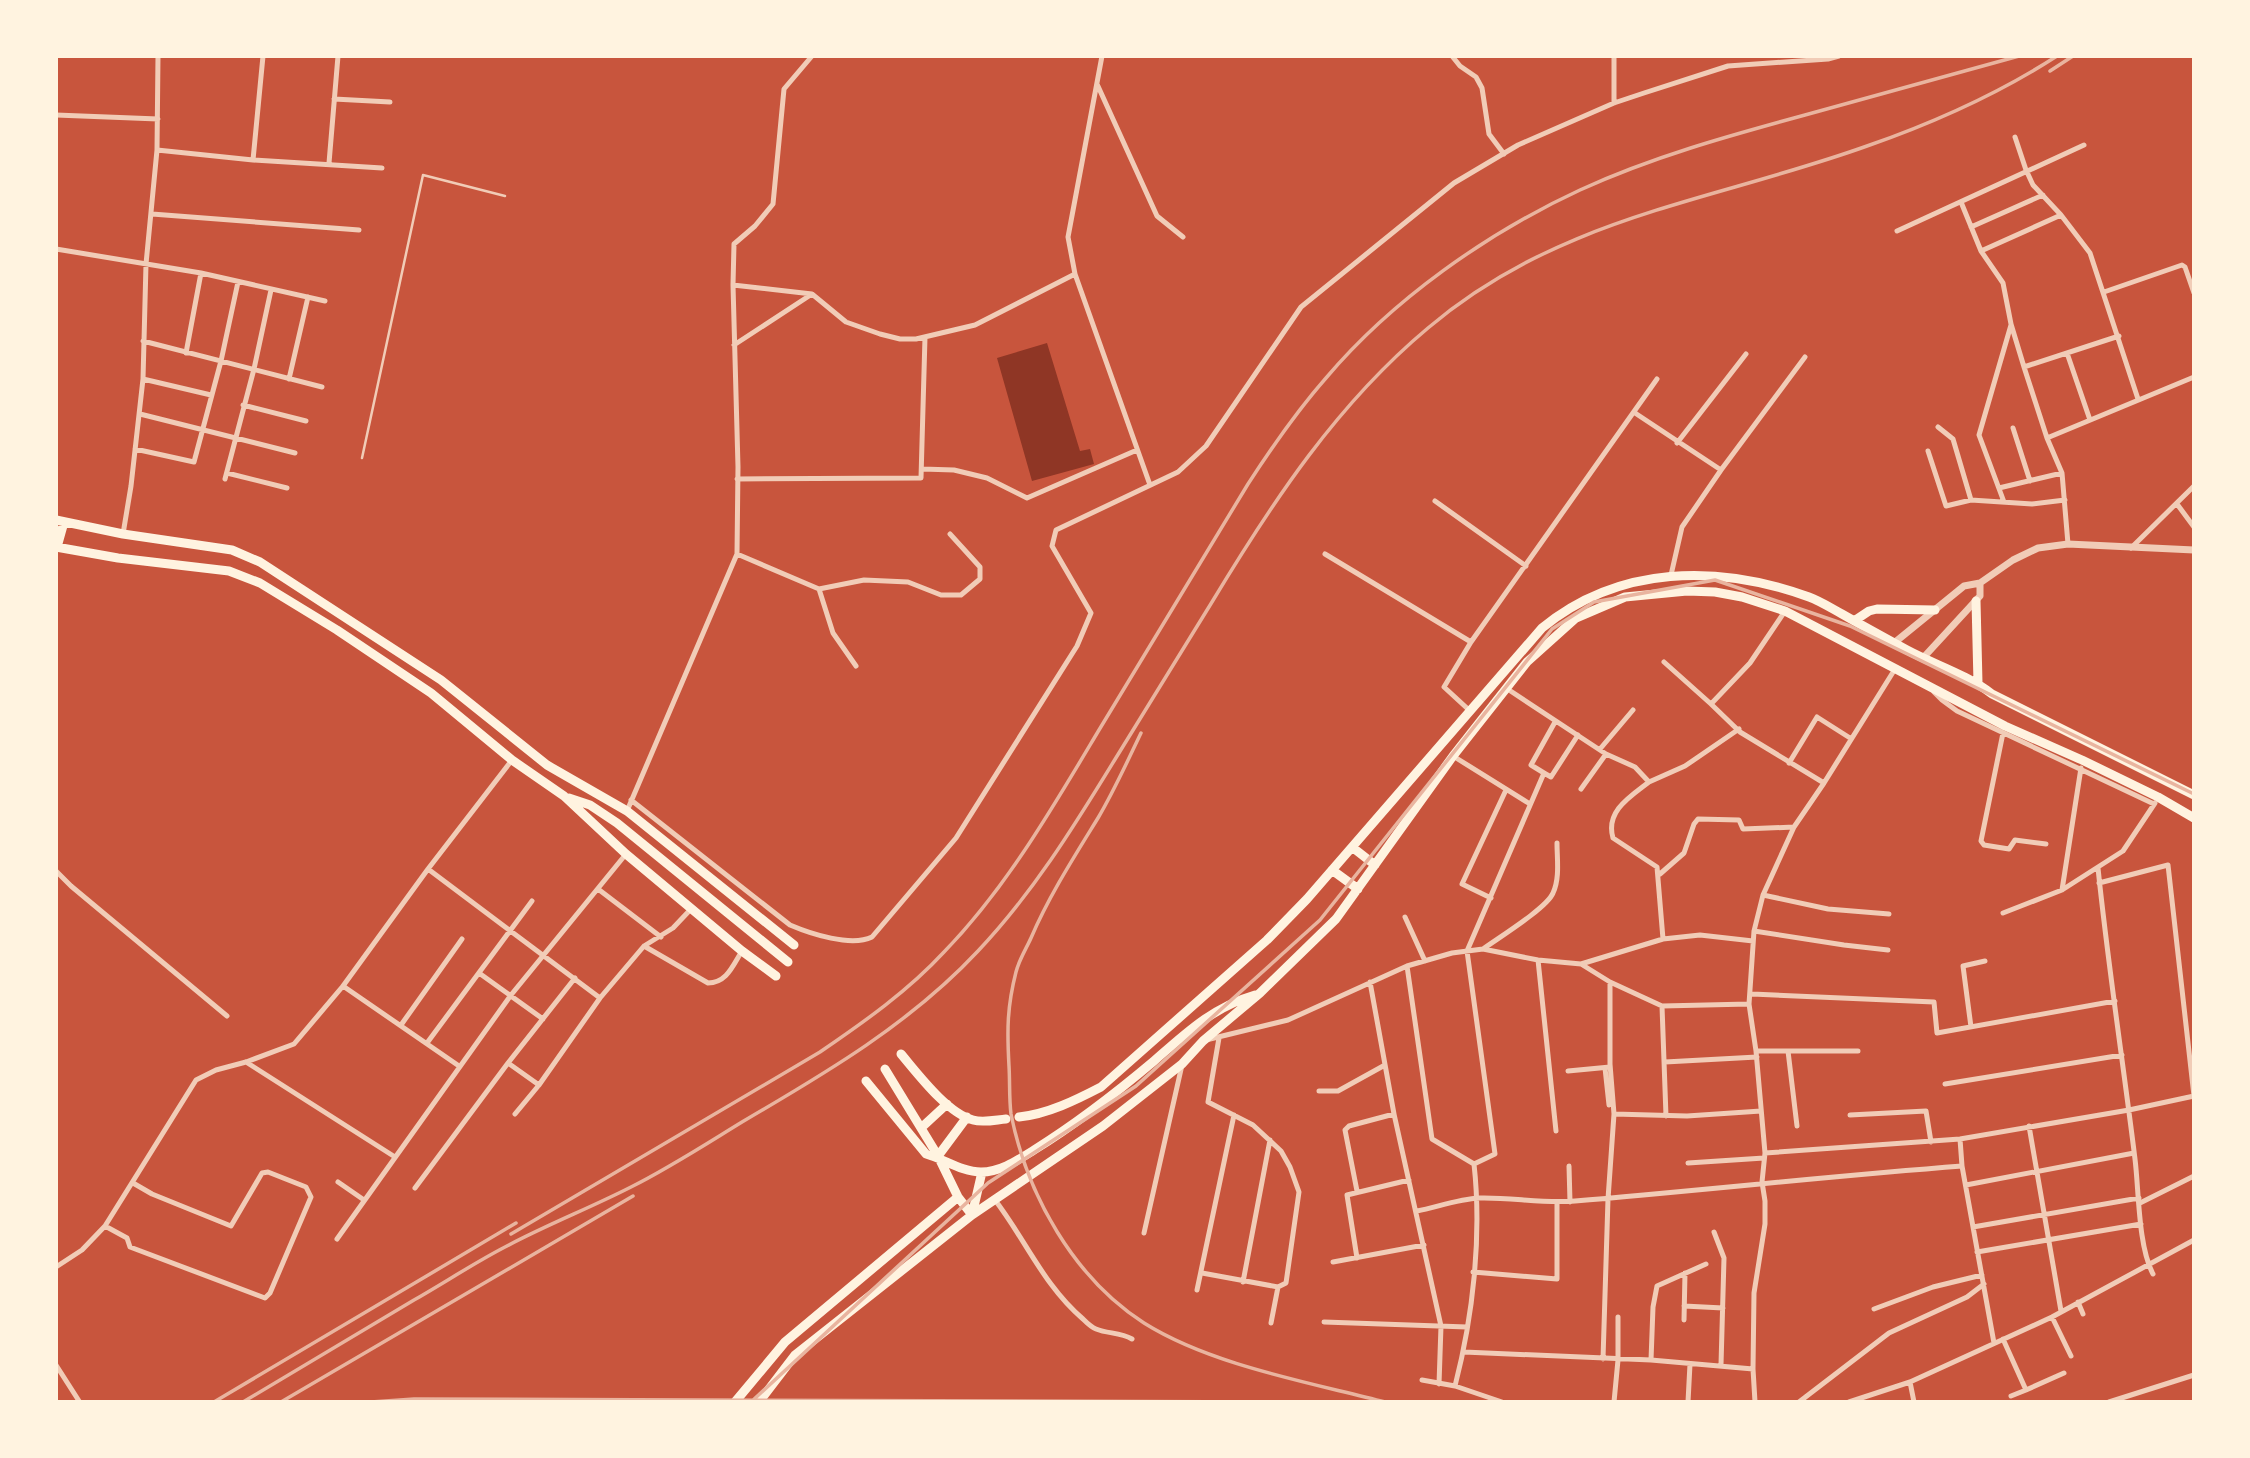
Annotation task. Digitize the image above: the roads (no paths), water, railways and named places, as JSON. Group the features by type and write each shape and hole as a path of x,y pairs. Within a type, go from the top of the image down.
{"main road":[{"path":"776,976 626,854 564,796 512,760 431,693 337,629 260,583 229,571 118,558 57,547 60,521 123,534 232,550 260,562 441,680 547,765 626,811 794,945"},
{"path":"1020,1117 1032,1116 1101,1087 1275,932 1332,870 1524,647 1559,614 1588,596 1626,583 1671,575 1709,575 1776,587 1811,597 1923,658 1978,683 1992,694 2194,795"},
{"path":"759,1402 795,1355 972,1215 1103,1126 1182,1063 1203,1041 1260,993 1336,919 1453,756 1527,662 1576,618 1625,597 1687,591 1715,592 1742,597 1785,611 2005,726 2077,757 2156,801 2194,818"},
{"path":"1976,601 1978,683"},
{"path":"1854,621 1877,609 1935,610"},
{"path":"564,796 590,805 617,823 788,962"},
{"path":"1352,847 1375,865"},
{"path":"1332,870 1358,889"},
{"path":"866,1081 926,1154 938,1156 960,1168 982,1172 997,1170 1012,1164 1058,1135 1095,1108 1184,1033 1223,1008 1260,993"},
{"path":"901,1054 939,1098 967,1117 974,1121 1006,1119"},
{"path":"885,1069 938,1156 958,1197 972,1215"},
{"path":"921,1128 947,1104"},
{"path":"938,1156 967,1117"},
{"path":"972,1215 982,1172"},
{"path":"735,1402 785,1342 958,1197"}],"street":[{"path":"123,534 143,379 146,264 157,150 158,56"},
{"path":"253,160 263,56"},
{"path":"329,163 338,56"},
{"path":"626,811 737,554 734,244 755,226 773,204 784,89 812,56"},
{"path":"1102,56 1068,237 1075,274 1150,485"},
{"path":"1451,56 1476,77 1482,88 1489,134 1504,154"},
{"path":"1614,56 1614,103"},
{"path":"631,800 790,925 855,942 872,937 956,838 1077,646 1091,613 1052,546 1056,530 1178,472 1206,446 1301,307 1454,183 1504,154 1614,103 1728,66 1839,56"},
{"path":"1097,84 1157,216 1183,237"},
{"path":"334,99 390,102"},
{"path":"56,114 158,119"},
{"path":"2015,137 2033,185 2061,215 2090,253 2138,399"},
{"path":"1896,231 2084,145"},
{"path":"157,150 253,160 382,168"},
{"path":"1971,227 2043,195"},
{"path":"1961,202 1981,251 2003,283 2011,324 2024,367 2047,438 2062,473 2068,544"},
{"path":"152,214 359,230"},
{"path":"1981,251 2061,215"},
{"path":"56,249 201,273 325,301"},
{"path":"2104,292 2182,265 2194,293"},
{"path":"186,353 201,273"},
{"path":"733,285 812,294 846,322 900,339 926,337 975,324 1075,274"},
{"path":"135,449 194,462 221,361 238,282"},
{"path":"271,290 226,476 287,488"},
{"path":"734,345 812,294"},
{"path":"289,379 309,298"},
{"path":"2004,502 1979,435 2011,324"},
{"path":"2024,367 2119,336"},
{"path":"737,479 921,478 926,337"},
{"path":"144,341 323,387"},
{"path":"2067,353 2090,420"},
{"path":"1677,443 1746,354"},
{"path":"1671,575 1682,527 1805,357"},
{"path":"2047,438 2194,377"},
{"path":"143,379 211,394"},
{"path":"1469,710 1444,687 1471,642 1657,379"},
{"path":"243,405 306,421"},
{"path":"1635,413 1721,470"},
{"path":"140,414 295,453"},
{"path":"1938,428 1952,439 1971,500"},
{"path":"2013,428 2030,481"},
{"path":"922,470 954,470 987,478 1027,498 1138,450"},
{"path":"1928,451 1946,506 1971,500 2032,504 2065,500"},
{"path":"1999,488 2062,473"},
{"path":"2132,548 2194,486"},
{"path":"1435,501 1526,566"},
{"path":"2177,504 2194,527"},
{"path":"737,554 819,589 864,580 908,582 941,595 961,595 980,579 979,567 950,534"},
{"path":"1894,643 1964,586 1980,583 2013,560 2038,548 2068,544 2194,550"},
{"path":"1325,554 1471,642"},
{"path":"1923,658 1980,596 1980,583"},
{"path":"819,589 833,633 856,666"},
{"path":"1711,704 1750,663 1785,611"},
{"path":"1664,662 1740,732 1824,783"},
{"path":"1755,1402 1754,1293 1765,1224 1762,1182 1765,1156 1757,1054 1749,1004 1752,994 1754,931 1763,895 1794,827 1895,669"},
{"path":"1930,687 1957,711 2156,801 2123,851 2062,890 2003,913"},
{"path":"1507,688 1606,754 1635,767 1649,782"},
{"path":"1600,749 1633,710"},
{"path":"1789,763 1817,717 1850,738"},
{"path":"1555,722 1531,765 1551,777 1578,735"},
{"path":"1663,939 1660,874 1652,862 1613,838 1611,832 1615,812 1649,782 1685,766 1739,729"},
{"path":"2003,733 1981,842 1984,845 2009,849 2015,840 2046,845"},
{"path":"1581,789 1606,754"},
{"path":"1453,756 1530,804"},
{"path":"56,1267 82,1250 105,1226 196,1080 216,1070 294,1044 343,986 512,760"},
{"path":"2062,890 2081,768"},
{"path":"1474,1164 1495,1154 1467,951 1544,773"},
{"path":"1491,898 1462,884 1506,790"},
{"path":"1660,874 1684,853 1694,824 1698,820 1735,819 1739,820 1743,829 1794,827"},
{"path":"1483,949 1553,896 1557,872 1557,843"},
{"path":"337,1239 511,995 626,854"},
{"path":"1688,1163 1960,1139 2194,1096 2168,865 2099,883"},
{"path":"2098,868 2141,1224 2153,1274"},
{"path":"428,869 600,998"},
{"path":"56,871 227,1016"},
{"path":"598,889 661,937"},
{"path":"1763,895 1828,909 1889,914"},
{"path":"427,1043 531,901"},
{"path":"515,1114 539,1085 600,998 644,946 661,937 691,909"},
{"path":"1405,917 1425,961"},
{"path":"1754,931 1888,950"},
{"path":"1203,1041 1288,1020 1407,966 1467,951 1483,949 1538,960 1581,964 1663,939 1700,935 1753,941"},
{"path":"401,1025 462,939"},
{"path":"644,946 708,983 724,979 742,951"},
{"path":"1538,960 1556,1131"},
{"path":"1971,1027 1963,966 1985,961"},
{"path":"1581,964 1610,982 1662,1006 1749,1004"},
{"path":"1407,966 1432,1139 1474,1164"},
{"path":"479,972 543,1019"},
{"path":"415,1188 575,978"},
{"path":"1370,982 1394,1114 1441,1326 1439,1384"},
{"path":"1609,1105 1607,1067 1610,982"},
{"path":"343,986 459,1066"},
{"path":"1752,994 1934,1002 1937,1033 2115,1001"},
{"path":"1662,1006 1666,1115"},
{"path":"1202,1273 1278,1287 1286,1283 1299,1192 1282,1151 1253,1125 1208,1102 1219,1038"},
{"path":"1665,1062 1788,1051 1858,1051"},
{"path":"1788,1051 1797,1126"},
{"path":"1945,1084 2122,1055"},
{"path":"246,1062 395,1157"},
{"path":"508,1063 539,1085"},
{"path":"1144,1233 1182,1063"},
{"path":"1319,1091 1338,1091 1385,1065"},
{"path":"1568,1071 1607,1067"},
{"path":"1603,1359 1608,1199 1614,1114 1607,1067"},
{"path":"1614,1114 1761,1111"},
{"path":"1850,1115 1926,1111 1931,1142"},
{"path":"1357,1191 1345,1129 1394,1114"},
{"path":"1198,1290 1234,1115"},
{"path":"2029,1126 2061,1311"},
{"path":"1960,1139 1962,1166 1994,1343"},
{"path":"1243,1282 1270,1140"},
{"path":"1966,1185 2134,1153"},
{"path":"1455,1386 1464,1352 1473,1272 1478,1198 1474,1164"},
{"path":"1569,1166 1570,1202"},
{"path":"1417,1211 1478,1198 1557,1203 1683,1190 1720,1189 1762,1182 1962,1166"},
{"path":"105,1226 127,1238 130,1247 265,1298 270,1293 311,1197 306,1187 262,1172 231,1226 152,1194 132,1183"},
{"path":"1973,1227 2140,1200 2194,1176"},
{"path":"1357,1258 1346,1198 1349,1193 1409,1180"},
{"path":"338,1182 365,1200"},
{"path":"995,1200 1044,1274 1076,1312 1095,1329 1123,1334 1132,1339"},
{"path":"1473,1272 1557,1279 1557,1203"},
{"path":"1977,1252 2141,1224"},
{"path":"1714,1232 1724,1258 1721,1365"},
{"path":"1849,1402 1910,1382 2052,1317 2138,1275 2149,1265 2193,1243"},
{"path":"1333,1262 1424,1245"},
{"path":"1651,1360 1657,1286 1706,1264"},
{"path":"1684,1320 1685,1273"},
{"path":"1874,1309 1933,1287 1982,1275"},
{"path":"1799,1402 1889,1333 1967,1297 1984,1284"},
{"path":"1270,1324 1278,1287"},
{"path":"2078,1302 2083,1314"},
{"path":"1684,1306 1723,1308"},
{"path":"1614,1402 1618,1317"},
{"path":"2052,1317 2071,1356"},
{"path":"1324,1322 1467,1327"},
{"path":"2003,1339 2026,1390"},
{"path":"1464,1352 1651,1360 1753,1369"},
{"path":"1688,1402 1690,1364"},
{"path":"56,1365 79,1401"},
{"path":"2011,1396 2064,1373"},
{"path":"2109,1402 2127,1399 2194,1375"},
{"path":"1422,1380 1455,1386 1502,1402"},
{"path":"1910,1382 1914,1402"}],"lane":[{"path":"362,458 423,175 505,196"}],"railway":[{"path":"511,1234 820,1052 901,993 944,952 988,901 1028,846 1248,484 1295,416 1352,349 1380,322 1443,271 1545,207 1635,167 1747,131 2019,56"},
{"path":"243,1402 493,1253 631,1187 687,1156 866,1045 896,1024 952,977 998,929 1051,860 1235,564 1309,456 1336,421 1395,357 1478,290 1530,260 1638,216 1809,165 1916,128 1965,107 2057,56"},
{"path":"2050,71 2073,56"},
{"path":"751,1402 988,1183 1136,1086 1320,920 1552,629 1594,602 1715,580 1850,626 2194,794"},
{"path":"1141,733 1104,808 1046,907 1016,972 1008,1019 1010,1102 1018,1144 1029,1175 1057,1232 1075,1258 1096,1283 1144,1323 1170,1338 1229,1361 1385,1402"},
{"path":"281,1402 633,1196"},
{"path":"214,1402 516,1223"},
{"path":"371,1402 414,1399 1272,1402"}]}
